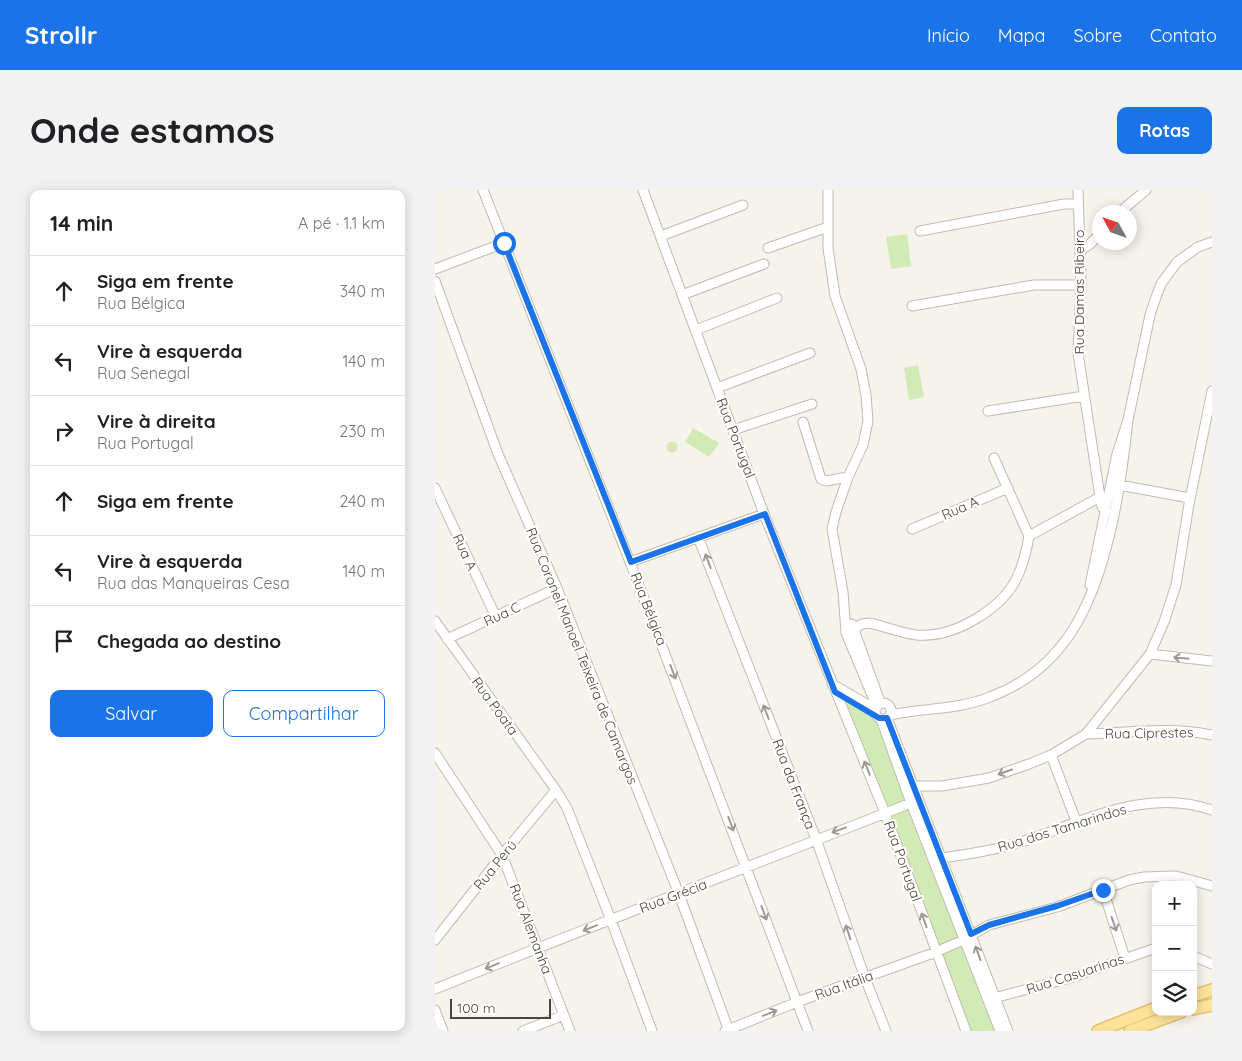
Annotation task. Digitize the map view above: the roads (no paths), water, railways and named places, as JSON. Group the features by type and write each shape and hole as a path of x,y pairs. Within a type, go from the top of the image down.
{"main road":[{"path":"1197,995 1212,990"},
{"path":"1197,1009 1212,1005"},
{"path":"1098,1031 1152,1010"},
{"path":"1130,1031 1170,1016"}],"street":[{"name":"Rua Bélgica","path":"483,190 631,562 808,1031"},
{"name":"Rua Portugal","path":"643,190 765,514 833,688 885,813 966,1031"},
{"path":"828,190 828,248 835,296 861,369 866,394 868,421 863,445 848,477 832,529 845,613 850,631 942,858 1000,1031"},
{"name":"Rua Damas Ribeiro","path":"1078,190 1081,251 1078,337 1084,396 1100,497 1105,511"},
{"path":"1128,205 1146,190"},
{"path":"920,231 1064,204 1078,204"},
{"path":"661,236 743,205"},
{"path":"768,248 828,227"},
{"path":"1081,251 1092,242"},
{"path":"1087,603 1117,454 1128,420 1150,315 1161,284 1177,262 1198,247 1212,242"},
{"path":"435,269 504,243"},
{"path":"682,295 763,264"},
{"name":"Rua Coronel Manoel Teixeira de Camargos","path":"435,281 497,454 557,588 679,894 728,1030"},
{"path":"912,306 1034,285 1081,285"},
{"path":"695,330 777,298"},
{"path":"717,388 810,353"},
{"path":"914,786 942,786 989,778 1051,755 1086,734 1150,654 1164,622 1176,585 1190,498 1212,391"},
{"path":"988,411 1084,396"},
{"path":"733,430 812,404"},
{"path":"833,688 882,711 948,708 971,704 992,697 1017,684 1046,663 1061,647 1077,624 1103,564 1124,460 1128,420"},
{"path":"803,422 821,479 825,481 848,477"},
{"path":"1117,454 1116,479 1119,485"},
{"path":"850,631 869,623 918,635 938,633 959,627 976,619 995,606 1008,591 1019,574 1029,536 994,458"},
{"path":"1119,485 1190,498"},
{"name":"Rua A","path":"435,488 496,617"},
{"name":"Rua A","path":"912,529 1008,488"},
{"path":"1029,536 1100,497"},
{"path":"1105,511 1110,517 1109,536"},
{"path":"631,562 765,514"},
{"name":"Rua da França","path":"699,537 816,839 865,978 886,1031"},
{"name":"Rua C","path":"447,639 557,588"},
{"name":"Rua Poata","path":"435,621 567,808 652,1031"},
{"path":"1150,654 1212,661"},
{"path":"882,711 911,803 1008,1031"},
{"name":"Rua Ciprestes","path":"1086,734 1153,730 1194,731 1212,735"},
{"name":"Rua Alemanha","path":"435,753 502,854 570,1031"},
{"path":"1051,755 1076,821"},
{"name":"Rua Perú","path":"435,940 502,854 556,790"},
{"name":"Rua dos Tamarindos","path":"942,858 983,852 1024,841 1076,821 1118,808 1160,802 1199,806 1212,810"},
{"name":"Rua Grécia","path":"435,989 911,803"},
{"name":"Rua Itália","path":"728,1030 797,1002 936,952 989,925 1057,906 1129,880 1161,876 1187,878 1212,886"},
{"path":"1103,890 1125,958"},
{"name":"Rua Casuarinas","path":"994,998 1070,978 1152,949"},
{"path":"1197,958 1212,964"},
{"path":"435,1010 443,1031"},
{"path":"523,1031 564,1015"}]}
